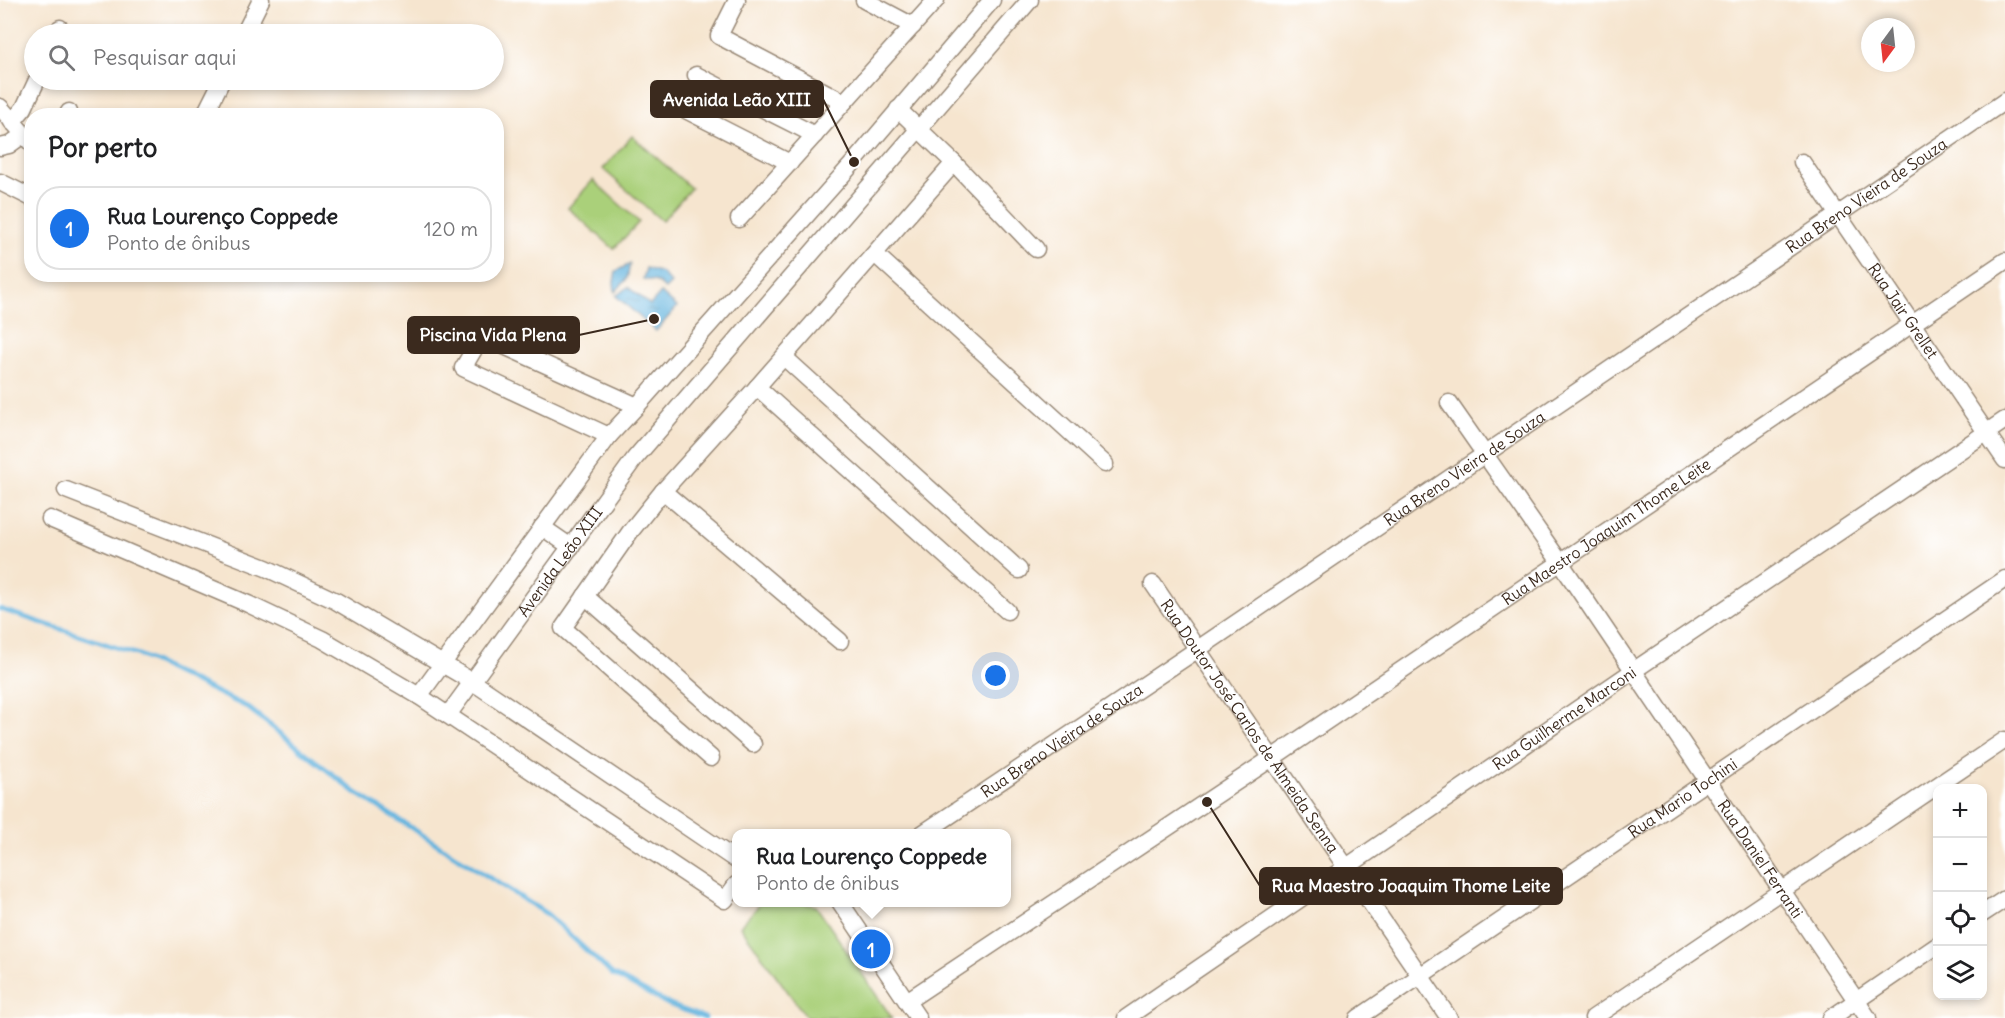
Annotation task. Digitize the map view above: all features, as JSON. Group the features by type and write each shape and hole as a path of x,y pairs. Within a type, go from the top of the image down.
{"street":[{"path":"249,24 261,0"},
{"path":"737,0 718,36 844,102"},
{"path":"864,0 913,26"},
{"path":"739,219 936,0"},
{"path":"418,696 609,436 992,0"},
{"name":"Avenida Leão XIII","path":"448,716 635,458 1030,0"},
{"path":"696,75 815,135"},
{"path":"0,147 9,145 22,133 24,108 32,90"},
{"path":"208,108 217,90"},
{"name":"Rua Breno Vieira de Souza","path":"929,829 2005,101"},
{"path":"674,104 790,163"},
{"path":"0,108 22,133"},
{"path":"898,109 954,163 1036,249"},
{"name":"Rua Jair Grellet","path":"1802,162 2005,460"},
{"path":"711,758 563,628 630,532 663,491 954,163"},
{"path":"0,182 24,194"},
{"path":"875,254 1105,464"},
{"name":"Rua Maestro Joaquim Thome Leite","path":"907,1001 1272,758 2005,261"},
{"path":"609,436 462,368 482,336 637,406"},
{"path":"784,357 1019,570"},
{"path":"757,387 1007,611"},
{"name":"Rua Daniel Ferranti","path":"1449,403 1560,562 1869,1018"},
{"name":"Rua Guilherme Marconi","path":"1126,1018 2005,420"},
{"path":"66,490 266,568 336,601 472,682 732,857"},
{"path":"663,491 840,641"},
{"path":"50,519 248,604 322,639 418,696 725,900 732,890"},
{"path":"542,526 571,547"},
{"name":"Rua Mario Tochini","path":"1358,1018 2005,579"},
{"name":"Rua Doutor José Carlos de Almeida Senna","path":"1153,584 1449,1018"},
{"path":"585,596 753,744"},
{"path":"1593,1018 2005,740"},
{"path":"1987,911 2005,899"},
{"path":"843,907 918,1018"},
{"path":"1831,1018 1937,946"}],"green space":[{"path":"632,136 691,188 662,221 603,169"},
{"path":"593,180 639,222 614,249 568,208"},
{"path":"757,907 817,907 892,1018 807,1018 740,926"}],"water":[{"path":"630,264 627,279 615,292 616,271"},
{"path":"646,268 662,273 671,283 665,289 657,282 643,279"},
{"path":"628,287 650,305 661,293 677,307 656,331 616,296"}],"waterway":[{"path":"0,609 139,655 247,707 355,792 547,914 612,974 670,1005 705,1018"}],"place":[{"name":"Avenida Leão XIII","path":"854,162"},
{"name":"Piscina Vida Plena","path":"654,319"},
{"name":"Rua Maestro Joaquim Thome Leite","path":"1207,802"},
{"name":"Rua Lourenço Coppede","path":"871,949"}]}
